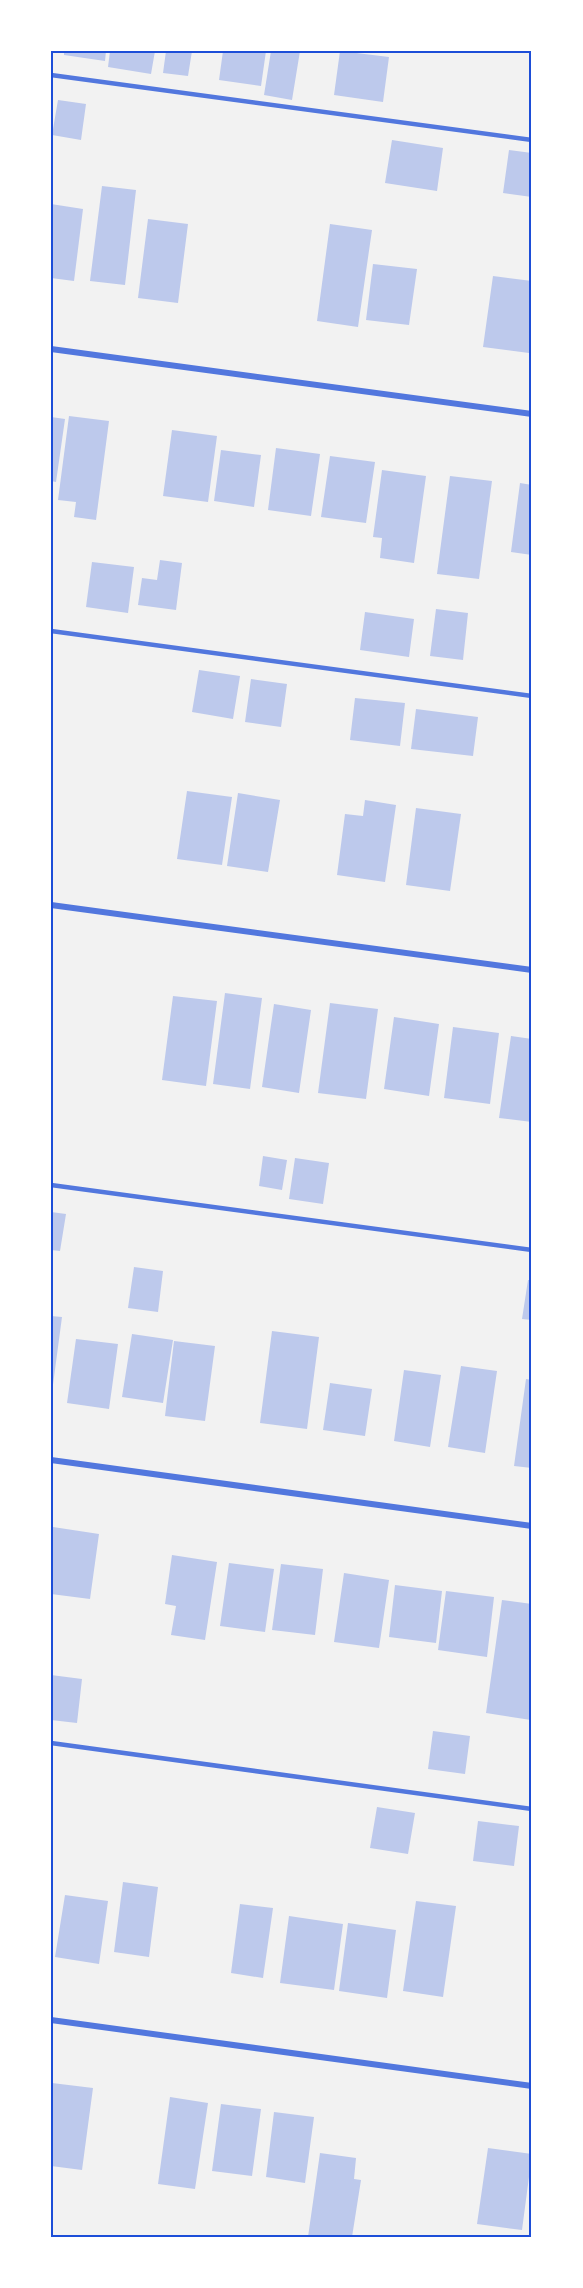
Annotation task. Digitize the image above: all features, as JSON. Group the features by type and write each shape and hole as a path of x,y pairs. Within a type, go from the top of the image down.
{"street":[{"path":"51,349 532,414"},
{"path":"51,905 532,970"},
{"path":"51,1460 532,1526"},
{"path":"51,2020 532,2086"}],"lane":[{"path":"51,75 532,140"},
{"path":"51,631 532,696"},
{"path":"51,1185 532,1250"},
{"path":"51,1743 532,1809"}],"building":[{"path":"64,51 106,51 105,61 64,55"},
{"path":"110,51 155,51 151,74 108,67"},
{"path":"166,51 192,51 188,76 163,73"},
{"path":"223,51 266,51 261,86 219,80"},
{"path":"271,51 300,51 292,100 264,95"},
{"path":"340,51 389,57 383,102 334,95"},
{"path":"58,100 86,104 81,140 52,135"},
{"path":"392,140 443,148 437,191 385,183"},
{"path":"509,150 532,153 532,197 503,193"},
{"path":"102,186 136,190 125,285 90,281"},
{"path":"51,204 83,209 74,281 51,278"},
{"path":"148,219 188,224 178,303 138,298"},
{"path":"330,224 372,230 358,327 317,321"},
{"path":"373,264 417,269 409,325 366,320"},
{"path":"493,276 532,281 532,330 529,353 483,347"},
{"path":"69,416 109,421 96,520 74,517 76,502 58,500"},
{"path":"51,417 65,419 56,482 51,481"},
{"path":"172,430 217,436 208,502 163,496"},
{"path":"276,448 320,454 311,516 268,510"},
{"path":"221,450 261,455 254,507 214,501"},
{"path":"330,456 375,462 366,523 321,517"},
{"path":"382,470 426,476 414,563 380,558 382,538 373,537"},
{"path":"450,476 492,481 479,579 437,574"},
{"path":"520,483 532,485 532,555 511,552"},
{"path":"160,560 182,563 176,610 138,605 142,578 157,580"},
{"path":"92,562 134,567 128,613 86,607"},
{"path":"436,609 468,613 463,660 430,656"},
{"path":"365,612 414,619 409,657 360,650"},
{"path":"199,670 240,676 233,719 192,712"},
{"path":"251,679 287,684 281,727 245,722"},
{"path":"355,698 405,703 400,746 350,740"},
{"path":"416,709 478,717 473,756 411,749"},
{"path":"187,791 232,797 222,865 177,859"},
{"path":"238,793 280,800 268,872 227,866"},
{"path":"365,800 396,805 385,882 337,875 345,814 363,816"},
{"path":"416,808 461,814 450,891 406,885"},
{"path":"225,993 262,998 250,1089 213,1084"},
{"path":"173,996 217,1001 206,1086 162,1080"},
{"path":"330,1003 378,1009 366,1099 318,1093"},
{"path":"274,1004 311,1010 299,1093 262,1087"},
{"path":"394,1017 439,1024 429,1096 384,1089"},
{"path":"453,1027 499,1033 490,1104 444,1098"},
{"path":"511,1036 532,1039 532,1122 499,1118"},
{"path":"263,1156 287,1160 282,1190 259,1186"},
{"path":"295,1158 329,1163 323,1204 289,1199"},
{"path":"51,1212 66,1214 60,1251 51,1250"},
{"path":"134,1267 163,1271 158,1312 128,1308"},
{"path":"528,1280 532,1280 532,1320 522,1319"},
{"path":"51,1316 62,1317 52,1392 51,1391"},
{"path":"272,1331 319,1337 307,1429 260,1423"},
{"path":"132,1334 173,1340 163,1403 122,1397"},
{"path":"76,1339 118,1344 109,1409 67,1403"},
{"path":"174,1341 215,1346 205,1421 165,1416"},
{"path":"461,1366 497,1371 485,1453 448,1447"},
{"path":"404,1370 441,1375 430,1447 394,1441"},
{"path":"526,1379 532,1380 532,1468 514,1466"},
{"path":"330,1383 372,1389 365,1436 323,1430"},
{"path":"53,1527 99,1534 90,1599 51,1594"},
{"path":"172,1555 217,1562 205,1640 171,1635 176,1606 165,1604"},
{"path":"229,1563 274,1569 265,1632 220,1626"},
{"path":"281,1564 323,1569 315,1635 272,1630"},
{"path":"344,1573 389,1580 379,1648 334,1642"},
{"path":"395,1585 442,1591 436,1643 389,1637"},
{"path":"446,1591 494,1597 487,1657 438,1650"},
{"path":"502,1600 532,1604 531,1720 486,1713"},
{"path":"51,1675 82,1679 77,1723 51,1720"},
{"path":"433,1731 470,1736 465,1774 428,1769"},
{"path":"377,1807 415,1813 408,1854 370,1848"},
{"path":"478,1821 519,1826 514,1866 473,1861"},
{"path":"123,1882 158,1887 149,1957 114,1952"},
{"path":"65,1895 108,1901 99,1964 55,1957"},
{"path":"416,1901 456,1906 443,1997 403,1991"},
{"path":"240,1904 273,1908 263,1978 231,1973"},
{"path":"289,1916 343,1924 334,1990 280,1983"},
{"path":"348,1923 396,1930 387,1998 339,1991"},
{"path":"52,2083 93,2088 82,2170 51,2166"},
{"path":"170,2097 208,2103 195,2189 158,2184"},
{"path":"221,2104 261,2109 252,2176 212,2171"},
{"path":"274,2112 314,2117 305,2183 266,2177"},
{"path":"488,2148 532,2154 522,2230 477,2224"},
{"path":"320,2153 356,2158 354,2179 361,2180 352,2237 308,2237"}]}
